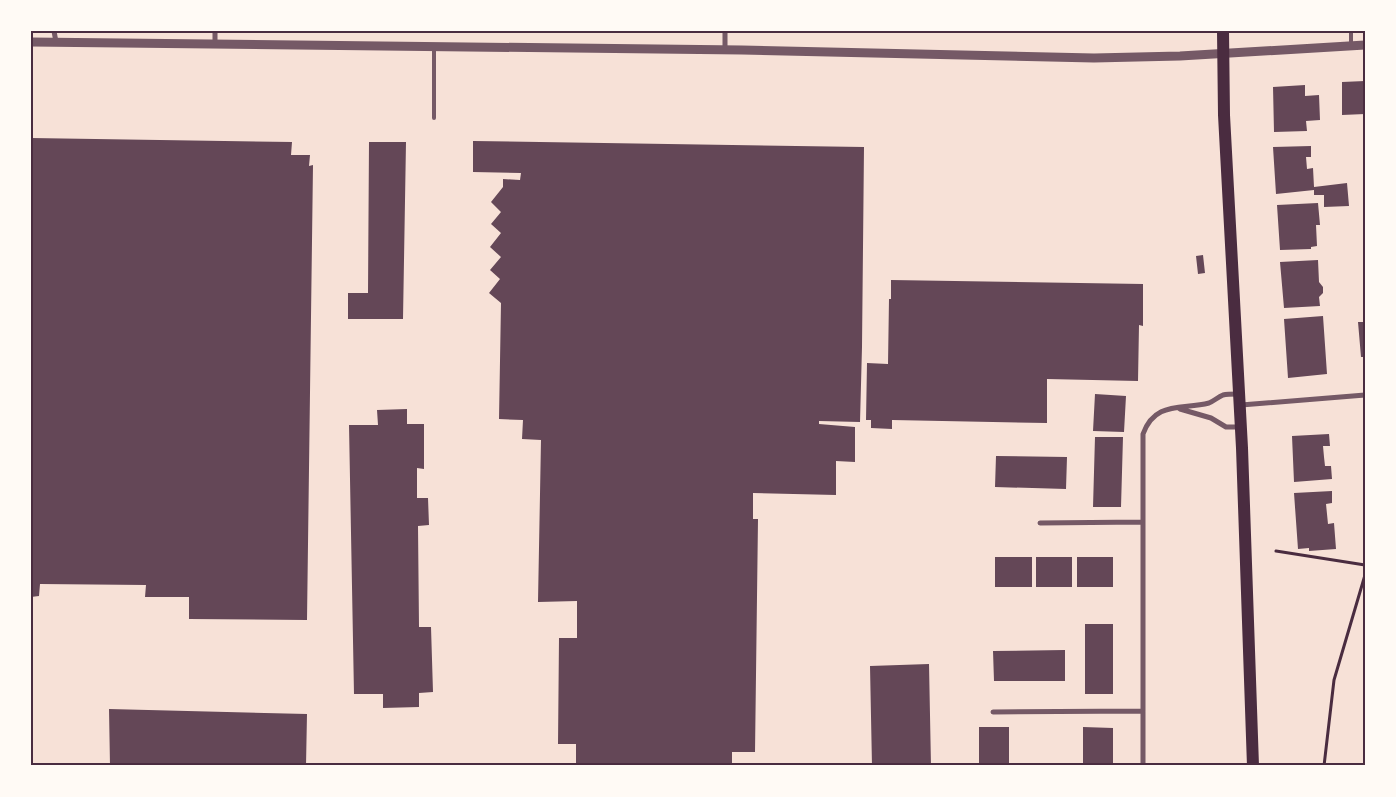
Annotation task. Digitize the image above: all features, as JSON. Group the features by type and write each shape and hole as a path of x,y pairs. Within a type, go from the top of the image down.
{"main road":[{"path":"1223,31 1224,115 1241,427 1253,766"}],"street":[{"path":"54,31 56,42"},
{"path":"215,31 215,44"},
{"path":"725,31 726,50"},
{"path":"31,42 726,50 1094,58 1224,54 1365,45"},
{"path":"1143,766 1143,434 1147,424 1158,413 1168,409 1209,402 1223,395 1239,399 1365,395"},
{"path":"1180,408 1211,418 1226,427 1241,427"},
{"path":"1040,523 1142,522"},
{"path":"993,712 1143,711"}],"lane":[{"path":"1351,31 1351,46"},
{"path":"434,47 434,118"}],"path":[{"path":"1276,551 1365,565"},
{"path":"1324,766 1334,680 1365,574"}],"building":[{"path":"1365,81 1365,114 1342,115 1342,82"},
{"path":"1305,85 1305,96 1319,95 1320,120 1306,121 1307,131 1274,132 1273,87"},
{"path":"31,138 292,142 291,155 310,155 309,166 313,165 307,620 189,619 189,597 145,597 146,585 40,584 39,596 31,597"},
{"path":"473,141 864,147 860,422 819,421 819,424 855,427 855,462 836,461 836,495 753,493 753,519 758,519 755,752 732,752 732,766 576,766 576,744 558,744 559,638 577,638 577,601 538,602 541,440 522,439 523,420 499,419 501,303 489,293 500,279 490,270 501,257 490,247 501,233 491,224 501,212 491,202 503,187 503,179 520,180 521,173 473,172"},
{"path":"369,142 406,142 403,319 348,319 348,293 368,293"},
{"path":"1311,146 1311,157 1306,157 1307,169 1313,168 1314,187 1347,183 1349,206 1324,207 1324,195 1314,195 1314,190 1276,194 1273,147"},
{"path":"1318,203 1320,225 1316,225 1317,246 1311,247 1311,249 1280,250 1277,205"},
{"path":"1203,255 1205,273 1198,274 1196,256"},
{"path":"1318,260 1319,282 1323,287 1323,293 1319,297 1320,306 1284,308 1280,262"},
{"path":"891,280 1143,284 1143,326 1139,325 1138,381 1047,379 1047,423 892,420 892,429 871,428 871,420 866,420 867,363 888,364"},
{"path":"1323,316 1327,374 1288,378 1284,319"},
{"path":"1358,322 1365,322 1365,357 1361,357"},
{"path":"1095,394 1126,396 1124,432 1093,431"},
{"path":"407,409 407,424 424,424 424,469 417,468 417,498 428,498 429,525 418,526 419,627 431,627 433,692 419,693 419,707 383,708 383,694 354,694 349,425 378,425 377,410"},
{"path":"1329,434 1330,446 1323,446 1325,466 1331,466 1332,479 1294,482 1292,436"},
{"path":"1095,437 1123,437 1121,507 1093,507"},
{"path":"996,456 1067,457 1066,489 995,487"},
{"path":"1332,491 1332,503 1326,504 1328,524 1334,523 1336,549 1309,551 1309,548 1298,549 1294,493"},
{"path":"995,557 1032,557 1032,587 995,587"},
{"path":"1036,557 1072,557 1072,587 1036,587"},
{"path":"1077,557 1113,557 1113,587 1077,587"},
{"path":"1085,624 1113,624 1113,694 1085,694"},
{"path":"1065,650 1065,681 994,681 993,651"},
{"path":"929,664 931,766 872,766 870,666"},
{"path":"109,709 307,714 306,766 110,765"},
{"path":"979,727 1009,727 1009,766 979,766"},
{"path":"1083,727 1113,728 1113,766 1083,766"}]}
